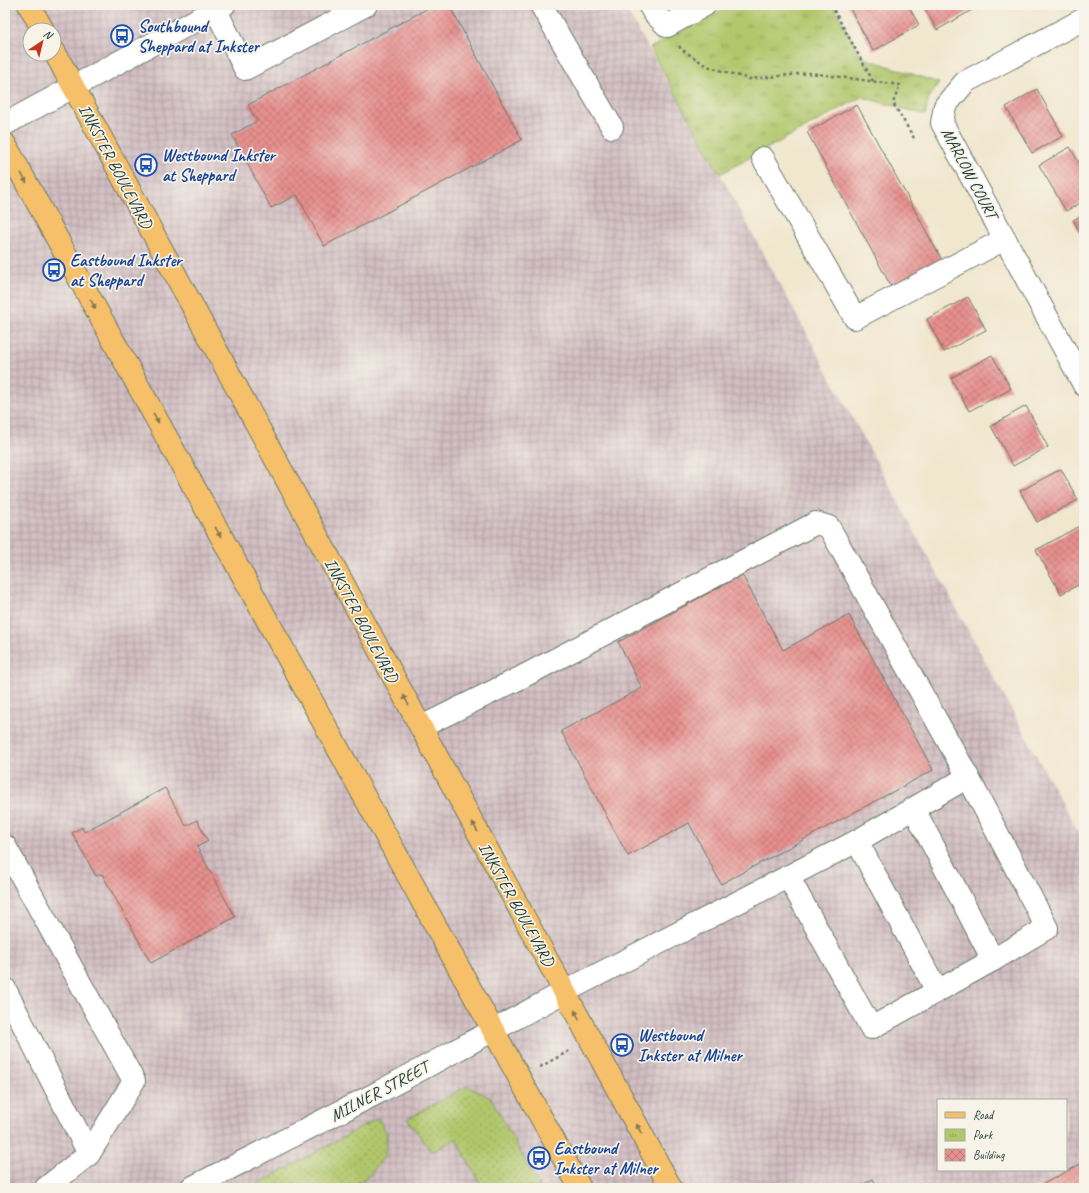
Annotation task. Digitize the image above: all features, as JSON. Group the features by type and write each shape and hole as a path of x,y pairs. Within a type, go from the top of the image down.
{"main road":[{"path":"29,5 39,22"},
{"name":"INKSTER BOULEVARD","path":"60,62 671,1188"},
{"path":"5,144 580,1188"}],"street":[{"path":"5,124 220,7 245,69 366,5"},
{"path":"541,5 612,127"},
{"path":"649,5 654,13 667,26 705,5"},
{"name":"MARLOW COURT","path":"1084,20 965,82 945,106 942,123 1084,385"},
{"path":"763,158 855,318 1005,238"},
{"path":"421,727 522,677 816,523 829,527 968,777 1047,928 871,1028 788,876"},
{"name":"MILNER STREET","path":"191,1188 372,1096 564,992 857,841 968,777"},
{"path":"914,809 993,960"},
{"path":"857,841 936,991"},
{"path":"5,846 134,1081 88,1154 46,1188"},
{"path":"5,989 88,1154"}],"path":[{"path":"831,5 873,81"},
{"path":"667,26 681,49 707,66 749,78 810,73 900,85 893,103 914,138"},
{"path":"519,1078 590,1039"}],"shaded area":[{"path":"5,5 624,5 720,174 1084,843 1084,1188 5,1188"}],"green space":[{"path":"731,5 833,5 861,57 939,83 929,98 925,115 862,97 720,174 650,48"},
{"path":"467,1086 491,1098 540,1188 483,1188 456,1139 432,1152 407,1119"},
{"path":"378,1118 387,1134 385,1156 368,1177 348,1188 251,1188"}],"building":[{"path":"434,5 449,5 522,140 324,246 297,195 271,208 232,135 257,121 248,105"},
{"path":"848,5 908,5 919,25 873,51"},
{"path":"923,5 981,5 937,30"},
{"path":"1037,89 1063,136 1032,153 1006,107"},
{"path":"857,105 942,260 892,288 807,132"},
{"path":"1070,147 1084,172 1084,201 1066,211 1039,165"},
{"path":"1084,214 1084,240 1073,220"},
{"path":"968,297 986,330 944,352 927,319"},
{"path":"992,355 1011,389 969,411 951,378"},
{"path":"1026,406 1048,447 1013,466 991,426"},
{"path":"1061,469 1078,500 1037,522 1020,491"},
{"path":"1083,524 1084,582 1061,594 1036,550"},
{"path":"742,575 783,650 849,615 933,770 721,884 689,823 628,856 561,731 642,688 618,642"},
{"path":"165,788 186,826 197,820 208,841 197,847 235,917 151,963 102,874 96,876 72,833 82,827 84,832"},
{"path":"1084,1162 1084,1188 1036,1188"},
{"path":"873,1179 878,1188 857,1188"}],"place":[{"name":"Southbound Sheppard at Inkster","path":"122,36"},
{"name":"Westbound Inkster at Sheppard","path":"146,165"},
{"name":"Eastbound Inkster at Sheppard","path":"54,270"},
{"name":"Westbound Inkster at Milner","path":"622,1045"},
{"name":"Eastbound Inkster at Milner","path":"539,1158"}]}
